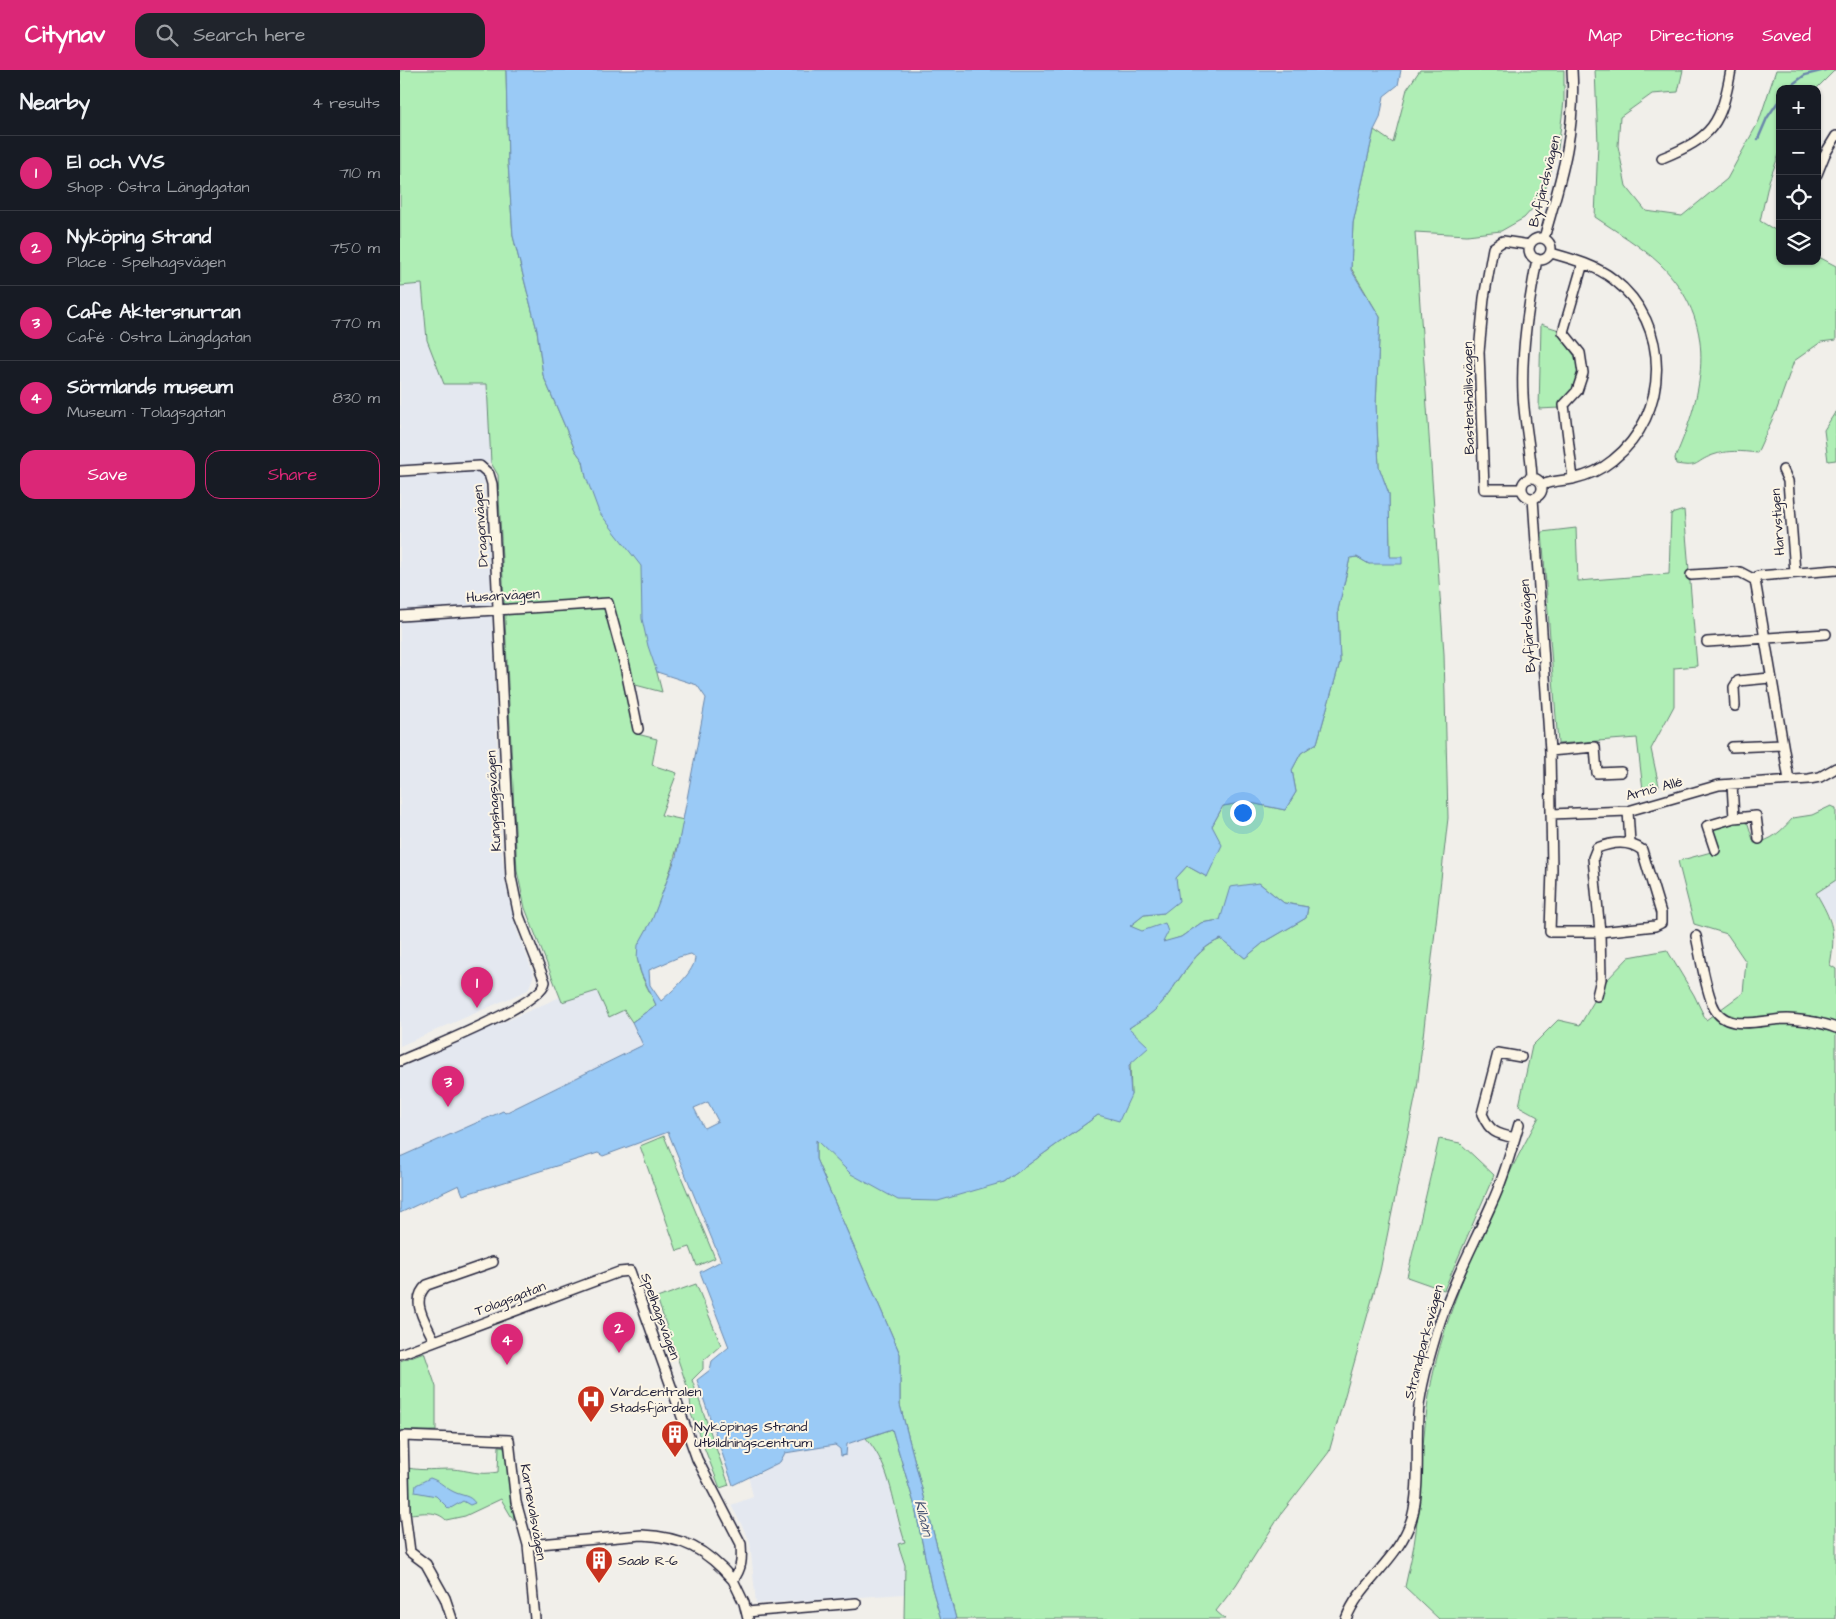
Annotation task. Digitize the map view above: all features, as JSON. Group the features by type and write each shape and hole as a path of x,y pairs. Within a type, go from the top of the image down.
{"street":[{"name":"Byfjärdsvägen","path":"1544,238 1569,147 1573,110 1572,70"},
{"path":"1662,158 1691,146 1704,137 1715,124 1722,110 1731,70"},
{"path":"1821,164 1836,136"},
{"name":"Byfjärdsvägen","path":"1538,259 1530,253 1530,245 1536,238 1544,238 1551,245 1551,253"},
{"name":"Bastenshällsvägen","path":"1522,489 1484,489 1479,352 1484,298 1493,248 1503,241 1530,245"},
{"path":"1532,478 1526,409 1523,396 1524,332 1528,320 1538,259 1544,259 1551,253 1583,263 1615,280 1642,312 1654,340 1658,373 1650,410 1634,439 1612,461 1588,474 1542,485"},
{"path":"1573,479 1564,405 1577,391 1583,373 1580,353 1563,332 1583,263"},
{"name":"Dragonvägen","path":"400,471 480,466 489,474 492,484 498,609"},
{"name":"Harvstigen","path":"1783,470 1788,481 1795,572"},
{"path":"1532,478 1542,485 1541,494 1533,498 1525,495 1522,489 1525,481 1532,478"},
{"name":"Byfjärdsvägen","path":"1533,498 1550,751 1552,814 1550,932 1600,932"},
{"path":"1755,580 1758,576 1836,570"},
{"path":"1691,575 1740,572 1755,580"},
{"path":"1755,580 1770,678 1789,780"},
{"name":"Husarvägen","path":"400,616 608,603 625,666 627,685 638,729"},
{"name":"Kungshagsvägen","path":"400,1061 511,1011 544,987 545,982 519,916 511,877 498,609"},
{"path":"1707,642 1826,634"},
{"path":"1735,706 1734,687 1738,681 1770,678"},
{"path":"1732,748 1782,745"},
{"path":"1550,751 1595,747 1597,773 1621,772"},
{"name":"Arnö Allé","path":"1552,814 1628,811 1719,785 1820,777 1836,768"},
{"path":"1732,784 1734,818"},
{"path":"1628,811 1630,843"},
{"path":"1715,850 1707,826 1734,818 1756,816 1759,839"},
{"path":"1597,996 1601,979 1600,932 1593,867 1594,853 1597,848 1606,845 1630,843 1642,850 1661,913 1661,923 1655,926 1600,932"},
{"path":"1696,936 1712,1004 1720,1016 1732,1022 1786,1019 1810,1021 1836,1028"},
{"path":"1515,1138 1497,1134 1488,1126 1482,1114 1498,1052 1521,1057"},
{"name":"Strandparksvägen","path":"1346,1619 1352,1604 1382,1570 1400,1543 1412,1518 1418,1413 1437,1331 1454,1281 1493,1202 1519,1124"},
{"path":"434,1341 417,1300 420,1291 427,1285 493,1262"},
{"name":"Tolagsgatan","path":"400,1354 619,1272 630,1271"},
{"name":"Spelhagsvägen","path":"630,1271 697,1459 741,1544 742,1559 740,1571 733,1580"},
{"name":"Karnevalsvägen","path":"452,1619 445,1598 426,1564 410,1552 405,1513 403,1436 509,1440 516,1502 528,1546 534,1619"},
{"path":"528,1546 661,1536 688,1543 718,1562 733,1580 747,1615 856,1603"}],"shaded area":[{"path":"422,284 427,340 487,383 491,463 483,462 491,588 501,846 506,886 516,928 534,975 528,990 400,1046 400,286"},
{"path":"1836,880 1836,927 1816,893"},
{"path":"597,991 624,1010 644,1045 504,1113 503,1111 400,1157 400,1068 560,997 562,1002"},
{"path":"866,1438 875,1449 887,1471 898,1522 905,1543 898,1545 905,1565 904,1594 756,1604 750,1541 731,1505 753,1497 749,1478 759,1474 784,1453 835,1445 846,1455 847,1444"}],"green space":[{"path":"400,70 506,70 508,163 513,236 537,330 543,375 575,450 583,461 586,477 646,563 656,669 662,692 628,683 637,734 657,739 652,765 677,773 661,815 684,820 667,880 638,953 640,971 656,1005 632,1022 624,1010 609,1017 597,991 562,1002 525,908 517,871 498,475 491,463 487,384 444,384 427,340 422,284 400,286"},
{"path":"1420,70 1564,70 1564,101 1558,148 1543,197 1524,218 1501,231 1467,235 1415,232 1444,654 1448,818 1417,1089 1380,1271 1329,1452 1281,1514 1236,1585 1216,1611 1225,1619 956,1619 900,1405 900,1354 816,1159 816,1139 851,1174 1004,1182 1098,1115 1131,1095 1129,1028 1155,1010 1201,952 1221,939 1245,958 1263,943 1306,918 1308,907 1284,903 1259,883 1220,920 1201,923 1181,937 1163,943 1130,926 1144,915 1164,913 1176,878 1187,866 1207,877 1212,826 1223,806 1246,802 1285,810 1296,792 1292,770 1301,753 1317,743 1340,662 1338,610 1350,558 1357,557 1369,564 1390,557 1389,494 1379,467 1376,405 1380,317 1351,268 1353,223 1374,130 1393,143 1407,89"},
{"path":"1595,70 1683,70 1678,92 1652,94 1620,117 1618,146 1626,186 1646,211 1682,216 1727,179 1759,121 1776,70 1835,70 1820,85 1776,85 1776,163 1769,181 1760,221 1776,231 1776,265 1821,265 1821,258 1836,266 1836,340 1821,342 1794,361 1777,409 1757,453 1724,452 1693,465 1676,464 1675,458 1694,407 1699,382 1701,357 1699,333 1691,310 1679,286 1660,264 1637,245 1595,217 1598,143"},
{"path":"1541,324 1559,330 1579,368 1575,386 1559,408 1539,409"},
{"path":"1836,411 1836,460 1828,461 1824,430"},
{"path":"1684,510 1697,666 1674,668 1674,706 1651,749 1659,786 1643,790 1637,738 1558,744 1542,532 1576,528 1578,581 1669,574 1671,514"},
{"path":"1831,806 1836,808 1836,880 1816,893 1832,928 1833,944 1830,965 1836,969 1836,1619 1439,1619 1405,1587 1416,1531 1423,1446 1431,1382 1455,1299 1480,1236 1509,1174 1539,1117 1519,1106 1532,1046 1558,1020 1580,1025 1606,981 1629,957 1667,950 1694,995 1706,1020 1743,993 1746,962 1727,934 1694,924 1678,861 1715,851 1710,833 1715,826 1741,820 1748,824 1754,843 1760,842 1771,838 1793,818 1812,815"},
{"path":"664,1136 715,1258 697,1266 690,1247 677,1251 640,1146"},
{"path":"1439,1139 1460,1143 1494,1175 1444,1290 1407,1277"},
{"path":"696,1284 721,1345 703,1361 703,1369 692,1380 729,1485 720,1488 691,1414 690,1395 657,1298"},
{"path":"424,1352 436,1387 436,1431 400,1431 400,1361"},
{"path":"892,1429 914,1503 931,1585 941,1619 904,1619 905,1565 898,1544 905,1542 887,1475 882,1462 866,1438"},
{"path":"499,1446 507,1447 514,1521 501,1499 465,1516 446,1520 434,1513 410,1514 408,1468 424,1470 451,1469 479,1473 498,1472"}],"water":[{"name":"Kilaån","path":"506,70 1401,70 1398,85 1384,96 1380,118 1374,130 1353,223 1351,270 1380,317 1376,405 1379,467 1389,494 1390,557 1402,557 1402,564 1369,564 1357,557 1350,558 1338,610 1340,662 1317,743 1301,753 1292,770 1296,792 1285,810 1246,802 1223,806 1212,826 1222,845 1207,877 1187,866 1176,878 1179,901 1164,913 1144,915 1130,926 1142,931 1165,923 1168,932 1163,942 1181,937 1201,923 1220,920 1230,887 1259,883 1284,903 1308,907 1306,918 1263,943 1245,958 1221,939 1210,944 1193,960 1155,1010 1129,1028 1149,1047 1129,1065 1131,1095 1119,1121 1098,1115 1004,1182 938,1201 898,1200 851,1174 816,1140 816,1159 900,1354 900,1405 956,1619 941,1619 931,1585 914,1503 892,1429 847,1444 846,1455 841,1456 840,1449 835,1445 785,1453 780,1462 733,1485 697,1380 710,1370 712,1361 729,1347 700,1272 721,1261 668,1132 603,1156 598,1153 463,1195 459,1185 400,1213 400,1157 503,1111 505,1113 643,1045 632,1022 656,1005 641,973 637,958 638,945 652,920 676,857 706,698 697,685 657,672 648,646 642,619 641,566 599,512 586,477 583,461 575,450 543,375 537,330 513,236 508,163","holes":["691,954 695,957 691,969 682,981 661,1001 650,985 649,970","708,1102 718,1121 704,1128 694,1108"]},
{"path":"430,1478 454,1492 468,1497 475,1503 470,1505 463,1501 449,1509 436,1496 415,1492 416,1485"}],"waterway":[{"path":"1791,85 1805,75 1825,70"},
{"path":"1758,139 1767,118 1776,105"}],"place":[{"name":"El och VVS","path":"477,1008"},
{"name":"Cafe Aktersnurran","path":"448,1107"},
{"name":"Nyköping Strand","path":"619,1353"},
{"name":"Sörmlands museum","path":"507,1365"},
{"name":"Vårdcentralen Stadsfjärden","path":"591,1423"},
{"name":"Nyköpings Strand Utbildningscentrum","path":"675,1458"},
{"name":"Saab R-6","path":"599,1584"}]}
